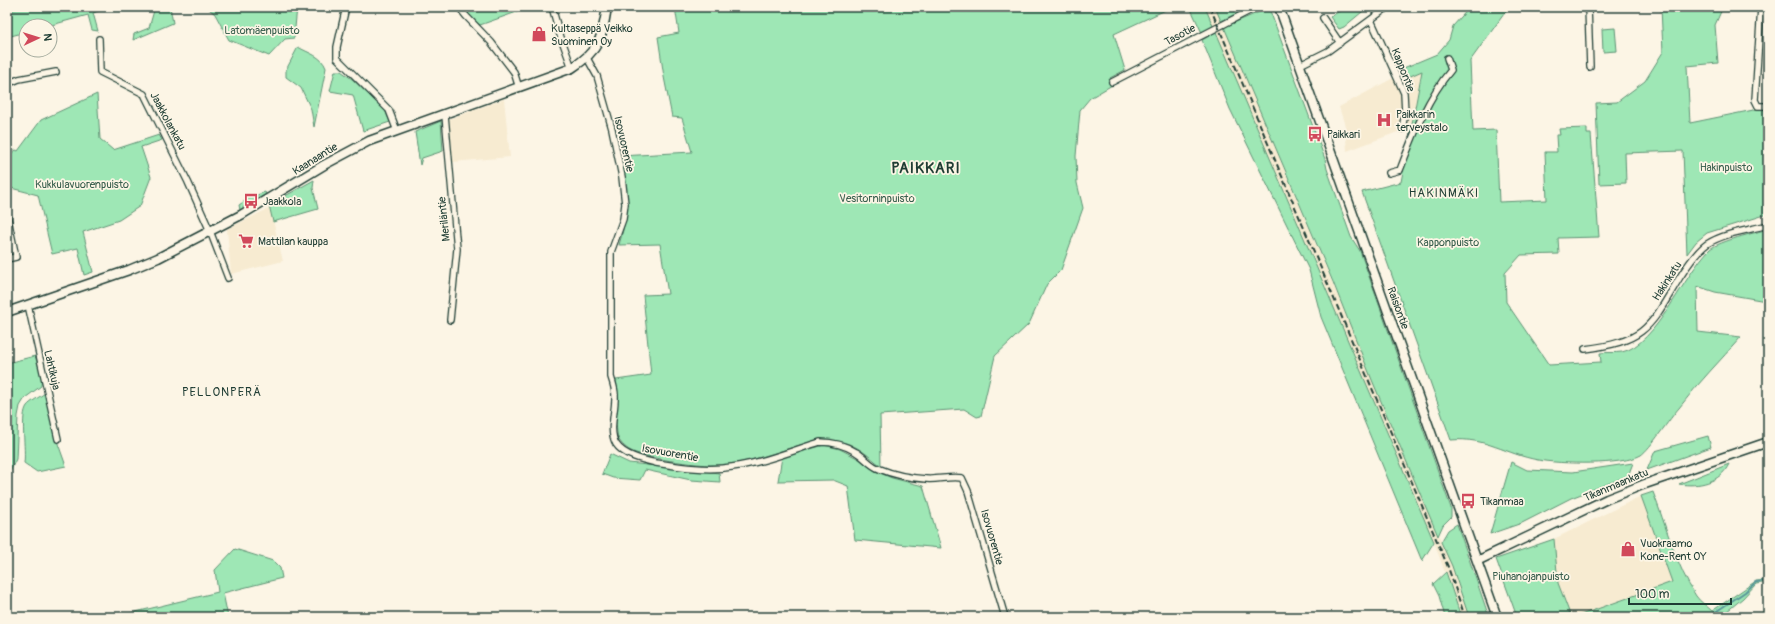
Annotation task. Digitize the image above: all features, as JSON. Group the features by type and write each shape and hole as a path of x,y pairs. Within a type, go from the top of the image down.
{"street":[{"path":"346,7 337,47 337,58 389,110 397,131"},
{"path":"459,7 491,42 514,72 519,88"},
{"path":"552,7 558,32 572,68"},
{"name":"Kaanaantie","path":"7,312 129,270 262,204 369,141 445,115 572,68 587,58 597,46 601,37 607,7"},
{"name":"Tasotie","path":"1112,82 1257,7"},
{"name":"Raisiontie","path":"1279,7 1497,617"},
{"path":"1300,65 1340,43 1388,7"},
{"path":"1588,7 1590,67"},
{"path":"1761,7 1755,100 1756,104 1761,107 1768,106"},
{"path":"1323,18 1340,43"},
{"name":"Kappontie","path":"1371,20 1404,93 1405,113 1402,129"},
{"name":"Jaakkolankatu","path":"99,39 100,72 144,94 188,182 210,231"},
{"name":"Isovuorentie","path":"587,58 597,76 612,129 622,177 625,204 623,219 611,252 612,377 615,396 614,437 622,451 634,457 649,461 704,469 733,467 820,442 829,442 852,450 873,466 894,474 927,479 950,477 962,478 968,491 1005,617"},
{"path":"1388,173 1400,170 1428,107 1444,78 1451,70 1447,58"},
{"path":"7,84 56,72"},
{"name":"Meriläntie","path":"445,115 457,249 450,320"},
{"path":"7,214 16,257 7,260"},
{"name":"Hakinkatu","path":"1585,349 1621,343 1643,331 1656,317 1685,269 1708,244 1726,236 1768,225"},
{"path":"210,231 228,278"},
{"name":"Lahtikuja","path":"28,305 58,439"},
{"name":"Tikanmaankatu","path":"1477,561 1607,499 1645,484 1768,442"}],"shaded area":[{"path":"1205,7 1215,7 1224,27 1452,566 1469,617 1461,617 1434,542"},
{"path":"1422,70 1411,127 1347,151 1345,126 1339,107 1397,76 1399,81"},
{"path":"504,99 510,157 453,162 449,119"},
{"path":"270,208 283,261 231,274 227,229"},
{"path":"1641,496 1672,582 1575,617 1571,617 1558,583 1554,539"}],"green space":[{"path":"23,7 109,7 93,13 98,31 92,30 88,15 58,23 58,18 18,18 18,34 7,37 7,11"},
{"path":"155,7 170,7 173,23 133,40 134,34 149,28"},
{"name":"Latomäenpuisto","path":"211,7 297,7 294,38 285,39 269,56 229,40 215,14 209,9"},
{"path":"459,7 531,7 480,25 468,17"},
{"name":"Vesitorninpuisto","path":"675,7 1172,7 1114,34 1125,70 1110,78 1114,84 1090,98 1080,110 1076,156 1077,183 1083,208 1061,270 1047,284 1029,324 995,356 981,416 977,417 964,409 880,415 881,466 865,453 851,445 843,442 825,440 814,441 752,460 732,464 711,465 684,463 645,456 626,448 619,440 617,435 616,380 651,375 643,295 668,294 660,244 619,245 623,232 627,200 620,156 692,152 682,118 672,117 658,37 679,33"},
{"path":"1190,7 1205,7 1213,26 1202,33"},
{"path":"1215,7 1249,7 1221,21"},
{"path":"1346,7 1368,7 1344,27 1339,29 1330,17"},
{"name":"Kapponpuisto","path":"1470,7 1509,7 1470,61 1473,131 1496,130 1499,202 1547,200 1545,152 1557,152 1556,135 1560,135 1559,129 1587,128 1587,134 1591,134 1599,237 1558,238 1559,254 1521,255 1505,273 1506,302 1549,365 1601,362 1600,353 1622,352 1634,347 1658,323 1700,260 1710,249 1729,240 1768,229 1768,297 1766,301 1715,292 1697,286 1698,332 1741,337 1694,390 1645,452 1632,459 1591,463 1538,460 1485,443 1451,440 1362,192 1401,182 1422,71 1399,81 1394,72 1437,54 1449,40 1453,26"},
{"name":"Hakinpuisto","path":"1661,7 1723,7 1715,25 1718,63 1687,66 1690,123 1768,107 1768,214 1707,233 1696,242 1687,254 1683,151 1625,153 1626,183 1599,184 1596,103 1617,102 1645,81 1663,52"},
{"path":"1269,8 1325,159 1327,169 1351,237 1360,251 1451,508 1451,517 1443,525 1438,536 1372,380 1333,282 1224,27"},
{"path":"1615,28 1617,51 1603,52 1602,29"},
{"path":"1216,32 1434,542 1422,561 1321,317 1309,270 1230,109 1202,40"},
{"path":"298,47 321,60 326,68 314,127 311,109 301,88 286,77 286,70"},
{"path":"335,71 341,71 352,79 385,110 390,122 363,131 353,95 330,91"},
{"name":"Kukkulavuorenpuisto","path":"97,94 100,139 113,150 159,135 162,140 141,147 151,177 140,206 119,220 83,232 93,272 84,275 78,248 52,254 38,195 7,187 7,156 16,150 18,151 41,120"},
{"path":"441,121 443,151 422,158 420,165 415,132"},
{"path":"314,180 313,188 318,209 273,222 269,205"},
{"path":"265,192 268,200 241,215 239,205 249,198"},
{"path":"35,356 42,377 41,386 25,398 20,406 18,416 16,459 7,478 7,363"},
{"path":"45,393 56,438 66,466 37,472 24,463 24,417 27,406"},
{"path":"1708,436 1711,447 1647,470 1655,451"},
{"path":"824,445 840,449 859,459 875,471 892,478 923,486 941,548 855,540 848,486 833,480 778,481 782,457"},
{"path":"610,454 629,463 719,473 720,482 691,480 645,470 640,480 613,478 602,474"},
{"path":"1511,462 1527,470 1573,472 1633,463 1628,476 1571,498 1522,523 1490,534"},
{"path":"1729,464 1720,476 1708,482 1694,485 1679,484"},
{"path":"1653,492 1672,545 1689,585 1696,596 1712,611 1756,581 1768,580 1768,582 1756,584 1743,598 1720,617 1575,617 1672,582 1641,496"},
{"path":"1457,524 1489,617 1469,617 1452,566 1441,542 1448,530"},
{"name":"Piuhanojanpuisto","path":"1554,539 1558,583 1571,617 1517,617 1496,559"},
{"path":"235,549 273,561 280,568 282,578 223,593 228,617 115,617 218,592 215,570"},
{"path":"1446,572 1461,617 1445,617 1439,596 1433,584"}],"waterway":[{"path":"1708,617 1745,592 1756,582 1768,581"}],"railway":[{"path":"1210,7 1448,567 1465,617"}],"place":[{"name":"Kultaseppä Veikko Suominen Oy","path":"539,34"},
{"name":"Paikkarin terveystalo","path":"1384,120"},
{"name":"Paikkari","path":"1315,134"},
{"name":"Jaakkola","path":"251,201"},
{"name":"Mattilan kauppa","path":"246,241"},
{"name":"Tikanmaa","path":"1468,501"},
{"name":"Vuokraamo Kone-Rent OY","path":"1628,549"}],"district":[{"name":"PAIKKARI","path":"926,168"},
{"name":"HAKINMÄKI","path":"1444,193"},
{"name":"PELLONPERÄ","path":"222,392"}]}
